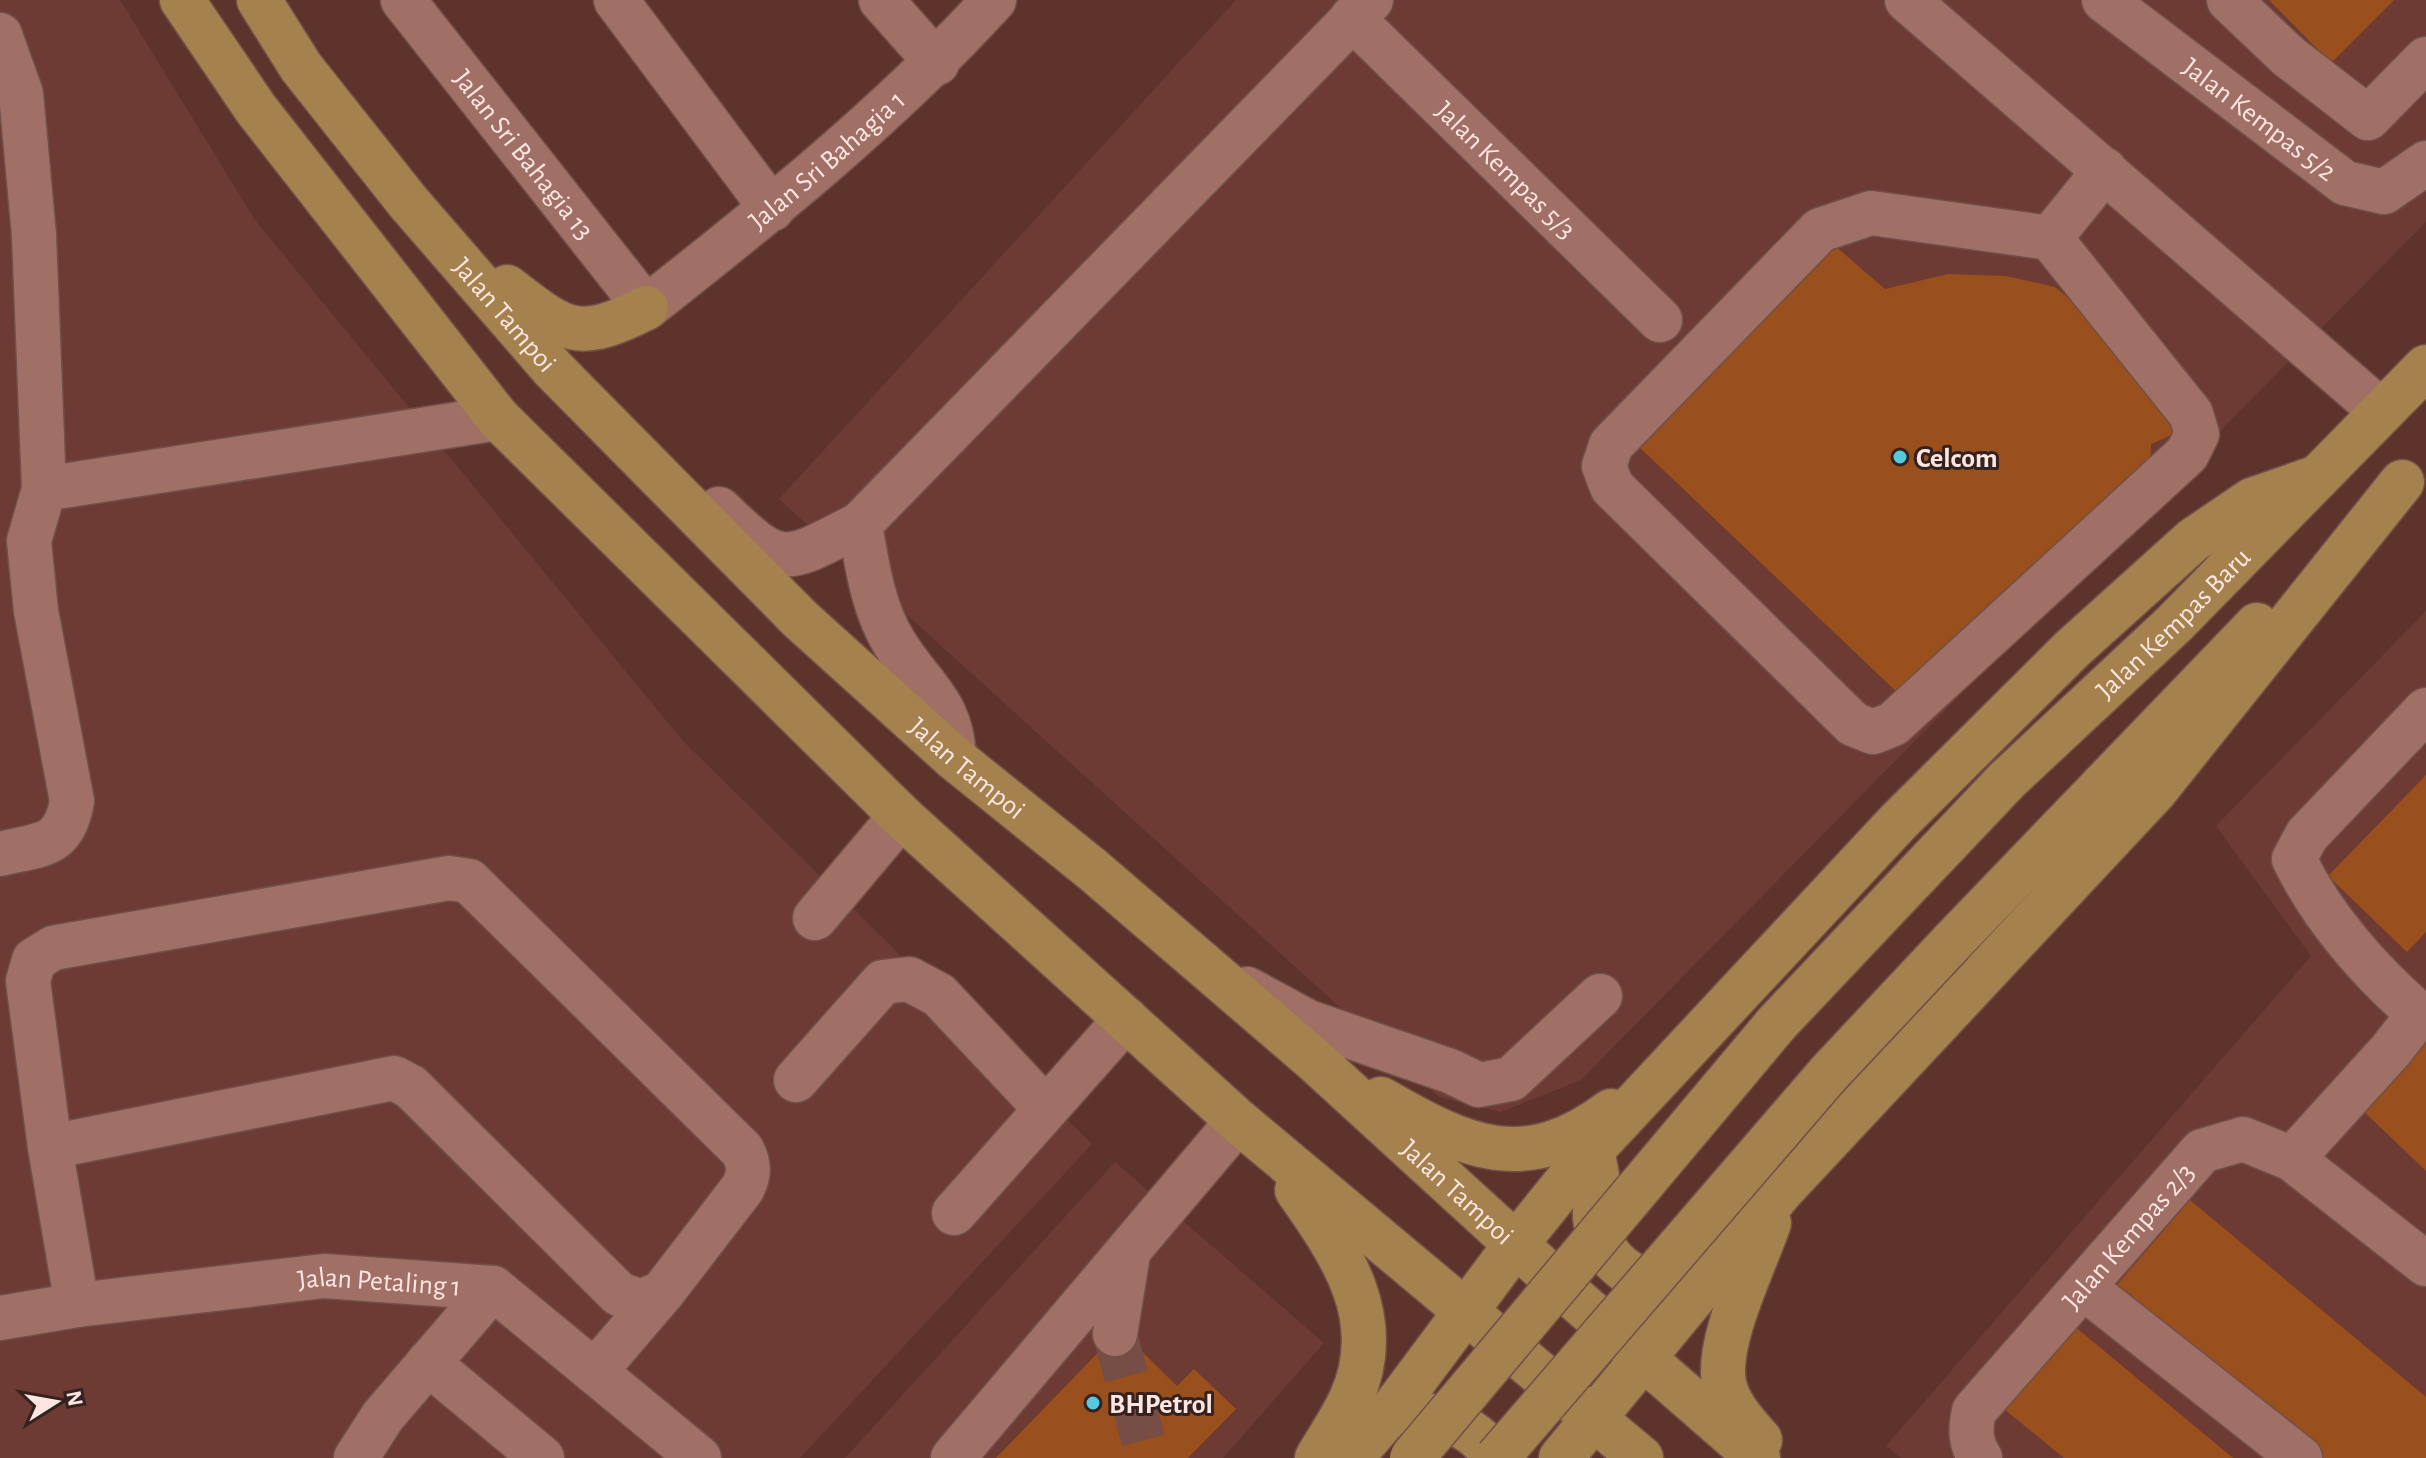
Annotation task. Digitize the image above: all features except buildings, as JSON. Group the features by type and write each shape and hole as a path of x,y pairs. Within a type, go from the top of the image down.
{"main road":[{"path":"182,0 256,109 498,418 901,816 1250,1132 1641,1458"},
{"name":"Jalan Tampoi","path":"259,0 301,67 408,202 553,369 800,619 954,758 1093,870 1313,1059 1644,1360 1758,1458"},
{"path":"408,202 479,266 554,324 587,330 608,327 646,308"},
{"name":"Jalan Kempas Baru","path":"1412,1458 1777,1023 2007,780 2174,624 2426,367"},
{"path":"1390,1413 1430,1414 1451,1421 1472,1433 1496,1458 1829,1073 2181,700 2414,470"},
{"path":"1561,1458 1781,1191 2155,791 2414,470"},
{"path":"1351,1458 1390,1413 1516,1244 1592,1150 1898,822 2072,649 2193,540 2252,500 2318,477"},
{"path":"1313,1059 1419,1120 1470,1143 1507,1151 1561,1140 1603,1117 1669,1068"},
{"path":"1250,1132 1334,1242 1357,1288 1365,1325 1363,1362 1351,1399 1317,1458"},
{"path":"1592,1150 1598,1186 1595,1218 1604,1247 1624,1271 1651,1286 1682,1288 1712,1278"},
{"path":"1778,1458 1739,1416 1724,1383 1726,1345 1781,1191"}],"street":[{"name":"Jalan Sri Bahagia 13","path":"403,0 646,308"},
{"path":"616,0 772,209"},
{"path":"881,0 937,63"},
{"name":"Jalan Sri Bahagia 1","path":"646,308 772,209 937,63 994,0"},
{"path":"1907,0 2381,411"},
{"name":"Jalan Kempas 5/2","path":"2104,0 2345,183 2384,192 2426,163"},
{"path":"2229,0 2288,56 2368,118 2426,59"},
{"path":"553,369 596,389 758,546 774,556 810,550 860,524 1362,9"},
{"name":"Jalan Kempas 5/3","path":"1362,9 1660,320"},
{"path":"0,35 21,94 34,235 44,489 29,541 33,583 72,801 68,825 53,842 0,854"},
{"path":"2050,238 2105,170"},
{"path":"1871,213 2050,238 2191,414 2197,434 2193,445 1893,724 1873,732 1862,729 1612,487 1606,478 1605,455 1820,230 1871,213"},
{"path":"44,489 498,418"},
{"path":"860,524 869,581 894,643 942,705 953,730 954,758"},
{"path":"2292,1159 2391,1050 2422,1010 2387,987 2309,890 2294,859 2307,835 2426,710"},
{"path":"815,918 901,816"},
{"path":"77,1305 50,1147 28,981 34,960 42,952 459,877 476,886 747,1159 747,1180 742,1189 637,1306 596,1370"},
{"path":"1153,924 1255,995 1308,1022 1450,1071 1479,1085 1511,1079 1600,996"},
{"path":"796,1080 883,982 909,979 939,995 1045,1108"},
{"path":"954,1213 1126,1019"},
{"path":"50,1147 394,1078 411,1087 637,1306"},
{"path":"953,1458 1128,1254 1250,1132"},
{"name":"Jalan Kempas 2/3","path":"1980,1458 1973,1448 1971,1428 1974,1411 2202,1151 2243,1139 2292,1159 2426,1264"},
{"path":"1115,1334 1128,1254"},
{"name":"Jalan Petaling 1","path":"0,1318 77,1305 324,1276 493,1288 699,1458"},
{"path":"2083,1287 2300,1458"},
{"path":"356,1458 383,1416 493,1288"},
{"path":"428,1363 542,1458"}],"shaded area":[{"path":"0,0 120,0 255,220 683,741 1092,1144 800,1458 0,1458"},
{"path":"1236,0 2426,0 2426,222 1581,1080 1501,1112 1439,1097 779,499"},
{"path":"2426,611 2426,1458 1901,1458 1886,1446 2311,956 2216,826"},
{"path":"1115,1162 1324,1343 1223,1458 845,1458"}],"tunnel":[{"path":"1115,1334 1148,1458"}],"place":[{"name":"Celcom","path":"1900,457"},
{"name":"BHPetrol","path":"1093,1403"}]}
